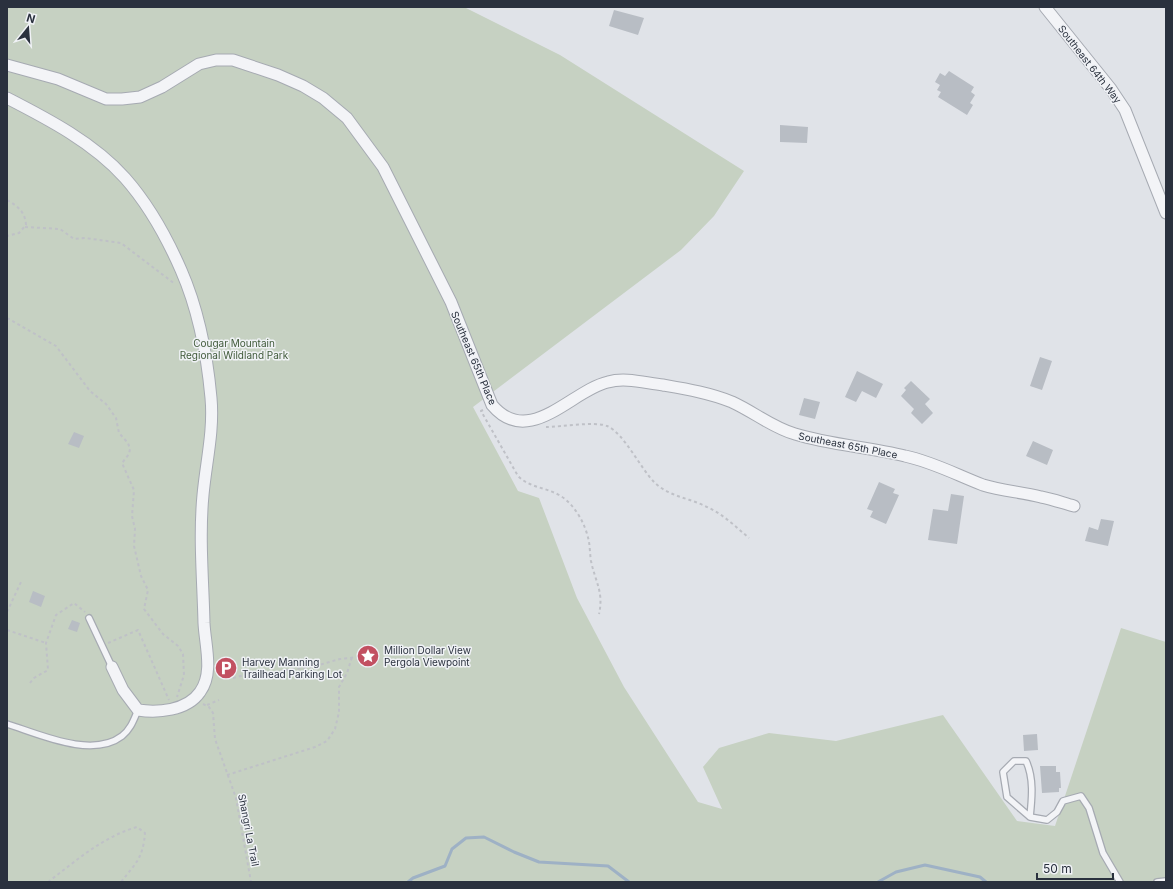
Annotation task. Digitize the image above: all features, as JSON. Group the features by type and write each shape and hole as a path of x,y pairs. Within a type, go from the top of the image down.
{"street":[{"name":"Southeast 64th Way","path":"1045,7 1112,89 1124,110 1166,213"},
{"name":"Southeast 65th Place","path":"7,65 58,79 106,99 122,99 140,97 162,87 199,64 216,60 233,60 278,75 303,86 323,98 347,118 383,167 451,302 492,405 499,412 511,419 531,420 561,408 593,388 607,382 639,382 679,388 711,395 732,402 775,426 795,434 905,456 950,470 983,484 1042,497 1074,506"},
{"path":"7,98 82,142 124,177 139,196 169,245 193,299 205,352 212,422 202,510 202,575 207,668 201,690 187,703 173,708 158,711 138,710 123,690 112,667"}],"lane":[{"path":"89,618 112,667"},
{"path":"7,724 70,744 93,745 122,736 132,723 138,710"},
{"path":"1030,817 1032,801 1031,771 1026,761 1014,761 1003,772 1007,797 1030,817 1047,820 1057,812 1063,801 1081,796 1089,808 1103,854 1120,882"},
{"path":"1157,882 1166,881"}],"path":[{"path":"7,200 21,210 26,220 25,227 19,233 7,236"},
{"path":"25,227 60,229 74,239 85,238 121,243 178,287"},
{"path":"7,318 56,346 90,391 106,404 116,418 119,433 128,442 130,448 129,454 122,463 134,490 132,516 135,529 134,546 141,576 148,593 144,609 163,634 181,650 185,670 177,701 206,705 219,700"},
{"path":"492,405 481,411 518,476 524,483 559,495 569,504 585,528 591,562 597,577 602,602 599,614"},
{"path":"545,426 567,427 600,424 613,429 622,438 639,465 656,484 672,494 708,507 728,520 749,538"},
{"path":"7,612 21,582"},
{"path":"30,683 34,678 48,670 46,643 56,615 74,603 84,610 89,618"},
{"path":"7,630 46,643"},
{"path":"102,646 138,630 173,708"},
{"path":"233,678 248,674 267,676 286,670 312,667 368,656"},
{"path":"227,775 315,747 327,741 332,736 338,723 339,687 347,673 352,658"},
{"name":"Shangri La Trail","path":"206,705 213,713 215,739 236,798 251,882"},
{"path":"48,882 105,840 125,830 137,827 145,833 144,850 138,861 120,882"}],"green space":[{"name":"Cougar Mountain Regional Wildland Park","path":"7,7 464,7 560,55 744,171 714,216 681,250 473,407 518,491 539,498 577,598 624,687 698,802 722,809 703,767 719,748 769,733 836,741 943,715 1017,821 1055,826 1121,628 1166,642 1166,882 7,882"}],"building":[{"path":"614,10 644,18 638,35 609,26"},
{"path":"949,71 974,87 971,92 975,95 970,103 973,105 967,115 938,97 941,92 937,90 940,85 935,82 940,73 945,76"},
{"path":"780,125 808,127 807,143 780,142"},
{"path":"1040,357 1052,361 1042,390 1030,386"},
{"path":"857,371 883,384 876,398 862,391 856,402 845,397"},
{"path":"911,381 930,399 925,404 933,413 922,424 911,413 914,409 901,396 906,390 904,388"},
{"path":"804,398 820,402 815,419 799,415"},
{"path":"74,432 84,436 79,448 68,444"},
{"path":"1033,441 1053,450 1047,465 1026,456"},
{"path":"879,482 895,489 893,493 899,495 886,524 870,517 873,511 867,509"},
{"path":"951,494 964,496 957,544 928,540 933,509 948,511"},
{"path":"1101,519 1114,521 1108,546 1085,541 1089,527 1098,530"},
{"path":"33,591 45,596 41,607 29,602"},
{"path":"72,620 80,623 77,632 68,629"},
{"path":"1037,734 1038,750 1024,751 1023,735"},
{"path":"1040,766 1056,766 1056,772 1060,772 1061,788 1059,788 1059,792 1042,793"}],"waterway":[{"path":"408,882 413,878 445,866 452,849 466,838 484,837 514,852 539,862 608,866 629,882"},
{"path":"878,882 896,872 925,865 980,877 986,882"}],"place":[{"name":"Million Dollar View Pergola Viewpoint","path":"368,656"},
{"name":"Harvey Manning Trailhead Parking Lot","path":"226,668"}]}
